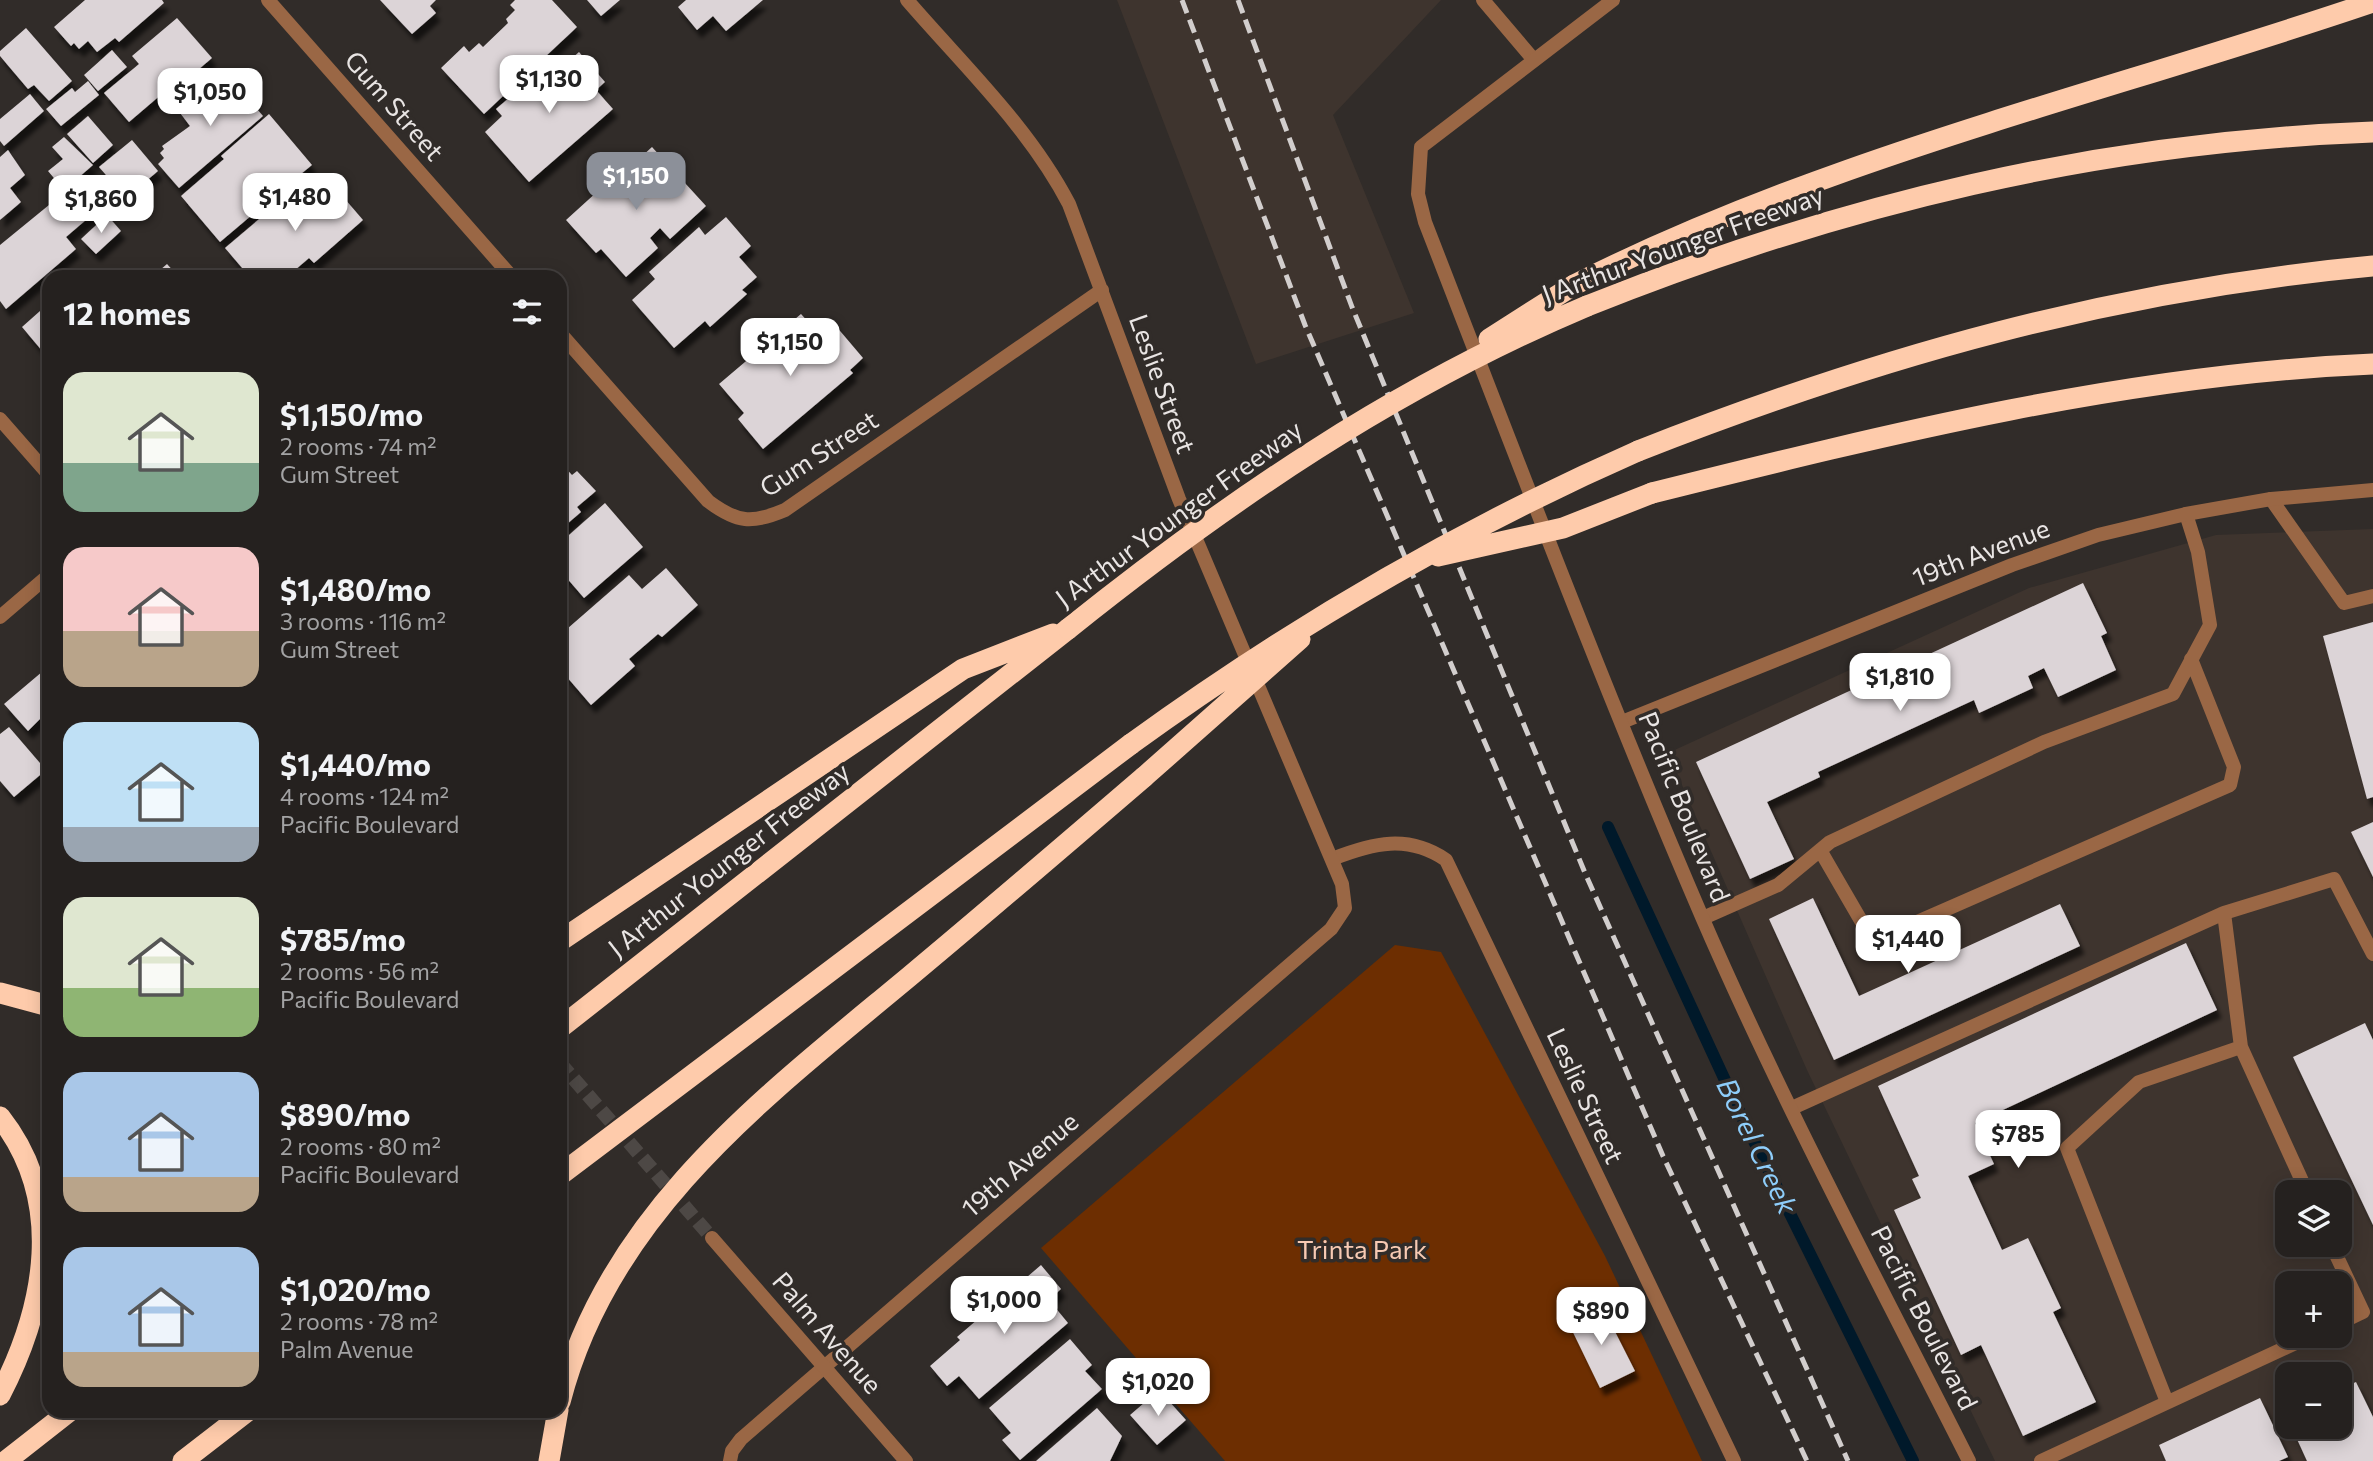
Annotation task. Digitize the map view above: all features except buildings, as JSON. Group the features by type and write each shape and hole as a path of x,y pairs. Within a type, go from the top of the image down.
{"highway":[{"path":"1336,435 1574,285 1695,229 1867,163 2373,2"},
{"name":"J Arthur Younger Freeway","path":"567,1023 1068,629 1248,492 1336,435 1496,348 1587,306 1678,271 1823,222 1994,178 2171,147 2373,132"},
{"path":"567,1170 1131,744 1260,653 1335,606 1488,520 1638,451 1817,384 1995,331 2154,295 2241,281 2373,266"},
{"path":"1412,562 1563,528 1652,493 1845,445 2073,401 2286,368 2373,364"},
{"path":"567,1373 587,1321 610,1277 658,1207 691,1169 787,1080 1144,777 1335,606"},
{"path":"567,936 963,669 1068,629"},
{"path":"0,993 42,1004"},
{"path":"0,1117 19,1145 35,1181 42,1213"},
{"path":"0,1395 26,1336 36,1297 42,1229"},
{"path":"6,1461 61,1418"},
{"path":"183,1461 238,1418"},
{"path":"549,1461 557,1418"}],"street":[{"name":"Gum Street","path":"268,0 506,270"},
{"path":"1483,0 1534,60 1613,0"},
{"name":"Leslie Street","path":"915,3 1029,139 1052,171 1069,204 1179,499 1342,884 1345,908"},
{"name":"Pacific Boulevard","path":"1534,60 1421,147 1418,194 1425,222 1622,722 1703,918 1792,1108 1969,1461"},
{"name":"Gum Street","path":"567,340 708,502 727,516 746,520 765,519 785,510 1101,290"},
{"path":"0,419 42,467"},
{"name":"19th Avenue","path":"1622,722 2012,565 2098,535 2186,514 2271,499 2373,490"},
{"path":"2271,499 2344,603 2373,596"},
{"path":"1703,918 1778,885 1829,842 2044,742 2173,694 2210,625 2198,552 2186,514"},
{"path":"0,617 42,581"},
{"path":"1820,850 1867,931 1882,937 2230,785 2234,767 2191,659"},
{"name":"Leslie Street","path":"1332,859 1382,843 1410,842 1430,849 1446,860 1734,1461"},
{"path":"1792,1108 2224,913 2334,879 2373,954"},
{"name":"19th Avenue","path":"730,1461 732,1451 741,1439 1331,929 1345,908"},
{"path":"2224,913 2241,1047 2302,1180"},
{"path":"2167,1402 2067,1148 2139,1082 2241,1047"},
{"name":"Palm Avenue","path":"712,1238 906,1461"},
{"path":"2352,1288 2363,1312 2352,1317"},
{"path":"2041,1461 2285,1348"}],"shaded area":[{"path":"1117,0 1441,0 1333,115 1414,313 1256,364"},
{"path":"2373,529 2373,1461 1995,1461 1807,1070 1668,753 2029,588 2216,535"}],"green space":[{"name":"Trinta Park","path":"1395,945 1441,952 1605,1256 1702,1461 1225,1461 1041,1248"}],"waterway":[{"name":"Borel Creek","path":"1608,827 1742,1117 1913,1461"}],"tunnel":[{"path":"567,1071 712,1238"}],"railway":[{"path":"1182,0 1305,325 1663,1156 1807,1461"},
{"path":"1238,0 1352,307 1585,873 1848,1461"}]}
